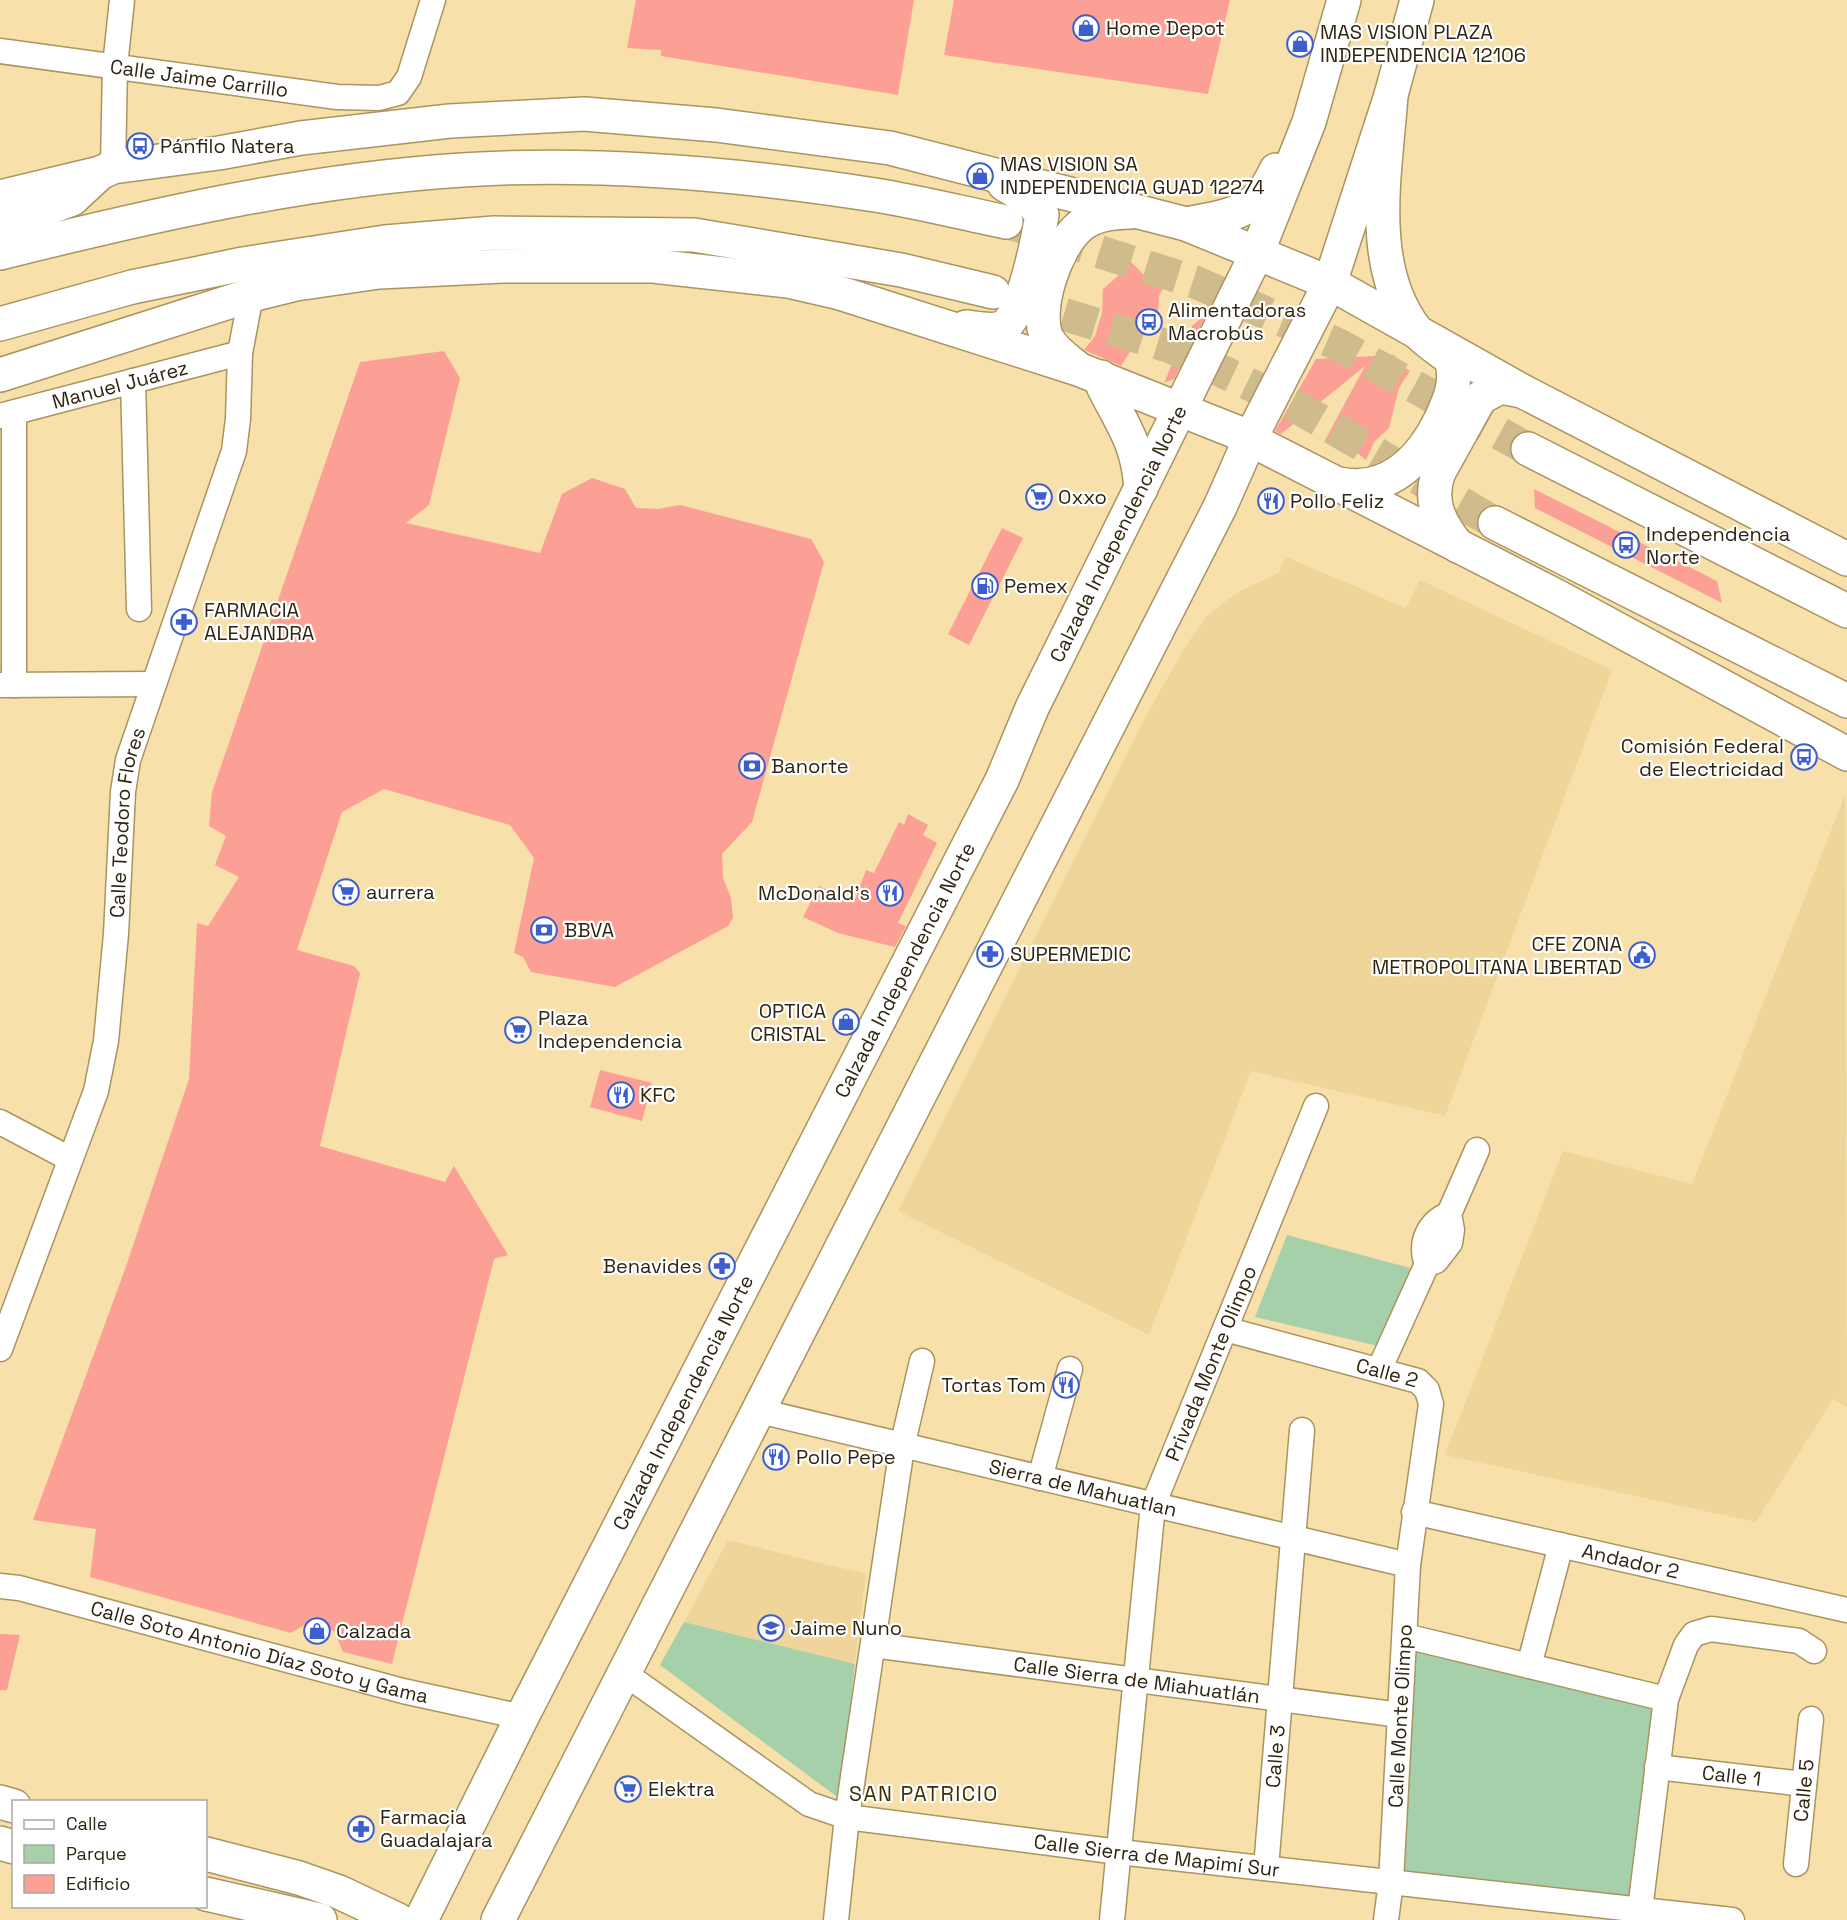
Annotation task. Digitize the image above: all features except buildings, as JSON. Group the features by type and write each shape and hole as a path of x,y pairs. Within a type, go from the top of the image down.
{"main road":[{"name":"Calzada Independencia Norte","path":"421,1920 522,1717 997,790 1032,708 1257,253 1309,122 1344,0"},
{"path":"498,1920 1220,507 1250,439 1329,283 1391,95 1417,0"},
{"path":"1333,482 1358,488 1382,481 1417,458 1426,447 1452,395 1454,377 1451,359 1416,332 1396,295 1385,263 1384,213 1391,95"},
{"path":"0,197 106,170 301,138 450,121 585,114 716,125 890,148 1186,224 1329,283 1522,391 1847,559"},
{"path":"1186,224 1243,211 1253,204 1270,183 1276,169 1302,138 1309,122"},
{"path":"0,253 216,202 350,181 463,170 552,168 663,171 876,195 1006,222"},
{"path":"0,226 72,199 106,170"},
{"path":"931,323 1001,329 1011,321 1034,263 1042,216 1029,199 982,173"},
{"path":"1141,489 1139,465 1133,441 1103,386 1090,373 1054,349 1043,328 1043,302 1062,248 1079,226 1108,212 1142,212"},
{"path":"0,324 132,287 243,264 385,242 494,233 694,235 901,270 993,292"},
{"path":"0,375 251,295 296,284 379,272 503,267 652,267 788,281 840,293 1090,373 1250,439 1560,598 1847,754"},
{"path":"1458,546 1446,532 1435,506 1435,483 1439,472 1480,398 1500,387 1522,391"},
{"path":"1528,449 1847,611"},
{"path":"1495,523 1847,701"},
{"path":"207,1854 299,1878 339,1892 398,1920"},
{"path":"207,1894 320,1920"}],"street":[{"path":"106,170 122,0"},
{"name":"Calle Jaime Carrillo","path":"0,51 337,97 379,98 398,93 409,77 433,0"},
{"name":"Calle Teodoro Flores","path":"0,1348 96,1091 106,1041 116,934 123,792 128,760 234,451 240,353 251,295"},
{"name":"Manuel Juárez","path":"7,415 240,353"},
{"path":"133,381 139,609"},
{"path":"7,415 7,685 154,684"},
{"name":"Privada Monte Olimpo","path":"1153,1505 1268,1222 1284,1212 1291,1199 1293,1184 1289,1172 1316,1106"},
{"path":"0,1122 70,1159"},
{"path":"1379,1370 1427,1264 1436,1261 1450,1243 1452,1230 1449,1214 1477,1150"},
{"name":"Calle 2","path":"1225,1329 1418,1381 1427,1390 1431,1404 1414,1512"},
{"path":"836,1920 847,1817 902,1447 922,1361"},
{"path":"1040,1478 1070,1369"},
{"name":"Sierra de Mahuatlan","path":"759,1411 902,1447 1294,1536 1408,1565"},
{"name":"Calle 3","path":"1266,1868 1302,1430"},
{"path":"1112,1920 1153,1505"},
{"name":"Andador 2","path":"1414,1512 1847,1610"},
{"name":"Calle Monte Olimpo","path":"1386,1920 1391,1882 1408,1565 1414,1512"},
{"path":"1529,1666 1561,1545"},
{"name":"Calle Soto Antonio Díaz Soto y Gama","path":"0,1586 19,1588 403,1691 522,1717"},
{"path":"1640,1910 1666,1699 1686,1646 1695,1634 1711,1629 1799,1641 1814,1651"},
{"path":"1405,1636 1666,1699"},
{"name":"Calle Sierra de Miahuatlán","path":"873,1646 1400,1715"},
{"name":"Calle Sierra de Mapimí Sur","path":"624,1673 809,1804 847,1817 1119,1852 1732,1920"},
{"name":"Calle 5","path":"1796,1864 1811,1719"},
{"name":"Calle 1","path":"1657,1767 1804,1784"}],"shaded area":[{"path":"1286,557 1406,608 1420,580 1612,670 1445,1116 1251,1071 1149,1335 898,1211 1144,719 1185,647 1208,615 1238,592 1278,573"},
{"path":"1845,795 1847,1407 1833,1399 1756,1522 1445,1455 1563,1151 1692,1184"},
{"path":"728,1540 866,1574 855,1664 684,1622"}],"green space":[{"path":"1287,1235 1410,1268 1378,1346 1255,1317"},
{"path":"684,1622 855,1664 840,1799 660,1665"},
{"path":"1405,1636 1666,1699 1640,1910 1391,1882"}],"tunnel":[{"path":"1006,222 1195,282 1337,344 1528,449"},
{"path":"1017,300 1171,347 1297,407 1495,523"}],"place":[{"name":"Home Depot","path":"1086,28"},
{"name":"MAS VISION PLAZA INDEPENDENCIA 12106","path":"1300,44"},
{"name":"Pánfilo Natera","path":"140,146"},
{"name":"MAS VISION SA INDEPENDENCIA GUAD 12274","path":"980,176"},
{"name":"Alimentadoras Macrobús","path":"1149,322"},
{"name":"Oxxo","path":"1039,497"},
{"name":"Pollo Feliz","path":"1271,501"},
{"name":"Independencia Norte","path":"1626,545"},
{"name":"Pemex","path":"985,586"},
{"name":"FARMACIA ALEJANDRA","path":"184,622"},
{"name":"Comisión Federal de Electricidad","path":"1804,757"},
{"name":"Banorte","path":"752,766"},
{"name":"aurrera","path":"346,892"},
{"name":"McDonald's","path":"890,893"},
{"name":"BBVA","path":"544,930"},
{"name":"SUPERMEDIC","path":"990,954"},
{"name":"CFE ZONA METROPOLITANA LIBERTAD","path":"1642,955"},
{"name":"OPTICA CRISTAL","path":"846,1022"},
{"name":"Plaza Independencia","path":"518,1030"},
{"name":"KFC","path":"621,1095"},
{"name":"Benavides","path":"722,1266"},
{"name":"Tortas Tom","path":"1066,1385"},
{"name":"Pollo Pepe","path":"776,1457"},
{"name":"Jaime Nuno","path":"771,1628"},
{"name":"Calzada","path":"317,1631"},
{"name":"Elektra","path":"628,1789"},
{"name":"Farmacia Guadalajara","path":"361,1829"}],"district":[{"name":"SAN PATRICIO","path":"924,1794"}]}
